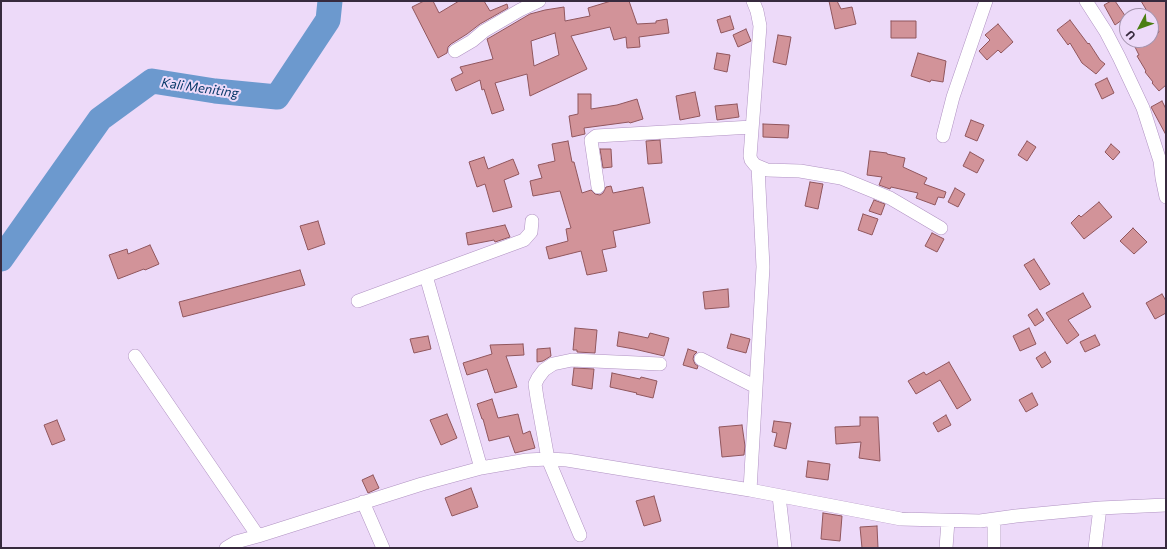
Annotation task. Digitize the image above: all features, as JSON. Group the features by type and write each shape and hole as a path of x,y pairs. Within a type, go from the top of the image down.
{"street":[{"path":"455,51 472,41 490,27 539,1"},
{"path":"753,1 760,26 750,156 754,164 767,170 800,171 842,178 890,198 941,228"},
{"path":"943,136 954,97 986,1"},
{"path":"1086,1 1106,32 1143,108 1160,161 1166,197"},
{"path":"598,187 591,140 596,136 752,127"},
{"path":"750,490 763,267 758,167"},
{"path":"358,301 524,240 531,232 532,221"},
{"path":"426,276 481,468"},
{"path":"135,356 258,536"},
{"path":"701,359 756,387"},
{"path":"580,534 548,459 537,398 536,384 544,370 553,364 572,360 660,364"},
{"path":"226,548 236,542 422,484 481,468 520,461 548,459 567,460 750,490 901,519 980,521 1100,508 1166,505"},
{"path":"779,496 785,548"},
{"path":"363,502 383,548"},
{"path":"1096,548 1100,508"},
{"path":"994,519 994,548"},
{"path":"946,548 948,521"}],"building":[{"path":"424,1 433,1 439,13 459,1 484,1 490,11 507,4 508,8 480,24 451,44 448,47 447,53 438,58 412,7"},
{"path":"611,1 629,1 637,24 656,23 656,21 667,19 669,33 639,37 640,47 627,48 626,37 614,40 610,27 571,36 587,69 530,96 527,74 495,83 504,110 492,114 484,89 482,90 480,80 456,91 451,79 463,73 460,67 493,59 487,39 530,14 564,7 565,21 590,16 588,8","holes":["555,33 559,55 534,66 531,41"]},
{"path":"829,1 837,1 841,9 852,7 856,24 835,29"},
{"path":"1111,1 1115,1 1120,8 1119,22 1115,25 1104,5"},
{"path":"1141,1 1166,1 1166,85 1159,91 1145,72 1146,71 1137,56 1139,55 1136,48 1159,48 1159,8 1145,8"},
{"path":"730,16 734,29 721,33 717,20"},
{"path":"1070,20 1088,44 1089,43 1100,60 1105,64 1096,74 1082,63 1070,43 1068,45 1057,30"},
{"path":"891,21 916,21 916,38 891,38"},
{"path":"998,24 1013,42 1001,53 998,50 987,60 979,51 990,40 985,35"},
{"path":"746,29 751,41 738,47 733,35"},
{"path":"778,35 791,37 786,65 773,62"},
{"path":"717,53 730,55 727,72 714,69"},
{"path":"918,53 946,61 943,82 931,80 930,82 911,76"},
{"path":"1107,78 1114,93 1102,99 1095,84"},
{"path":"695,92 700,116 680,120 676,96"},
{"path":"578,94 591,94 591,109 617,105 637,99 643,119 630,123 584,128 585,134 572,137 569,116 578,114"},
{"path":"1162,101 1166,109 1166,135 1151,107"},
{"path":"737,104 739,117 717,120 715,106"},
{"path":"971,120 984,125 977,141 965,136"},
{"path":"763,124 789,125 788,138 763,137"},
{"path":"660,140 662,163 648,164 646,141"},
{"path":"568,141 572,162 574,162 582,193 591,190 595,194 600,195 606,187 611,186 613,193 643,187 650,223 613,231 616,247 602,250 607,271 587,275 581,251 549,259 546,247 568,241 566,229 571,228 560,191 533,196 530,181 542,178 538,165 555,161 552,144"},
{"path":"1027,141 1036,147 1027,161 1018,155"},
{"path":"1111,144 1120,152 1113,160 1105,152"},
{"path":"600,149 611,149 612,167 603,168"},
{"path":"870,151 887,153 905,158 903,167 927,178 924,184 946,192 944,198 938,197 935,205 916,198 918,193 891,187 890,189 879,185 882,177 867,175"},
{"path":"970,152 984,160 977,173 963,166"},
{"path":"484,157 488,169 513,159 519,174 504,180 512,207 493,212 485,184 477,187 469,162"},
{"path":"810,182 823,184 818,209 805,206"},
{"path":"955,188 965,194 958,207 948,202"},
{"path":"874,200 885,204 881,215 869,211"},
{"path":"1099,202 1112,217 1084,239 1071,223 1079,215 1081,217"},
{"path":"863,214 878,219 872,235 858,230"},
{"path":"318,221 325,244 308,250 300,226"},
{"path":"505,225 510,237 495,242 494,240 468,245 466,233"},
{"path":"1133,228 1147,242 1134,254 1120,241"},
{"path":"932,233 944,239 937,252 925,246"},
{"path":"150,245 159,264 118,279 109,255 127,249 128,254"},
{"path":"1034,259 1050,284 1040,290 1024,265"},
{"path":"300,270 305,285 183,317 179,302"},
{"path":"728,289 729,307 705,309 703,292"},
{"path":"1083,293 1091,307 1068,320 1079,335 1067,344 1046,313"},
{"path":"1162,294 1166,301 1166,313 1155,319 1146,303"},
{"path":"1037,309 1044,320 1035,326 1028,315"},
{"path":"575,328 597,330 595,353 577,352 577,350 573,350"},
{"path":"1029,328 1036,344 1020,351 1013,336"},
{"path":"619,332 648,338 650,333 669,338 664,356 617,346"},
{"path":"731,334 750,339 746,353 727,348"},
{"path":"1095,335 1100,345 1085,352 1080,342"},
{"path":"428,336 431,349 414,353 410,339"},
{"path":"523,344 524,355 506,356 517,387 495,393 487,369 467,375 463,363 492,354 490,345"},
{"path":"550,348 551,356 543,361 537,362 537,349"},
{"path":"688,349 697,352 693,359 695,364 698,366 697,369 683,365"},
{"path":"1045,352 1051,362 1042,368 1036,358"},
{"path":"949,362 971,400 957,409 940,380 916,394 908,381 924,372 926,375"},
{"path":"574,368 594,369 592,389 572,385"},
{"path":"612,373 657,381 653,398 610,387"},
{"path":"1032,393 1038,405 1026,412 1019,400"},
{"path":"492,399 498,418 518,414 523,434 530,431 535,448 515,453 509,436 489,441 477,404"},
{"path":"447,414 457,438 441,445 430,420"},
{"path":"946,415 951,425 938,432 933,423"},
{"path":"860,417 878,417 880,461 859,458 861,442 836,444 835,427 860,426"},
{"path":"57,420 65,440 52,445 44,425"},
{"path":"774,421 791,423 786,449 774,446 777,433 772,432"},
{"path":"742,425 745,446 744,455 722,457 719,427"},
{"path":"808,461 830,464 828,480 806,477"},
{"path":"373,475 379,488 368,493 362,480"},
{"path":"471,488 478,507 452,516 445,498"},
{"path":"654,496 661,521 644,526 636,501"},
{"path":"823,513 842,516 840,541 821,539"},
{"path":"877,526 878,548 862,548 860,527"}],"waterway":[{"name":"Kali Meniting","path":"1,259 100,119 152,81 215,91 277,97 328,20 330,1"}]}
